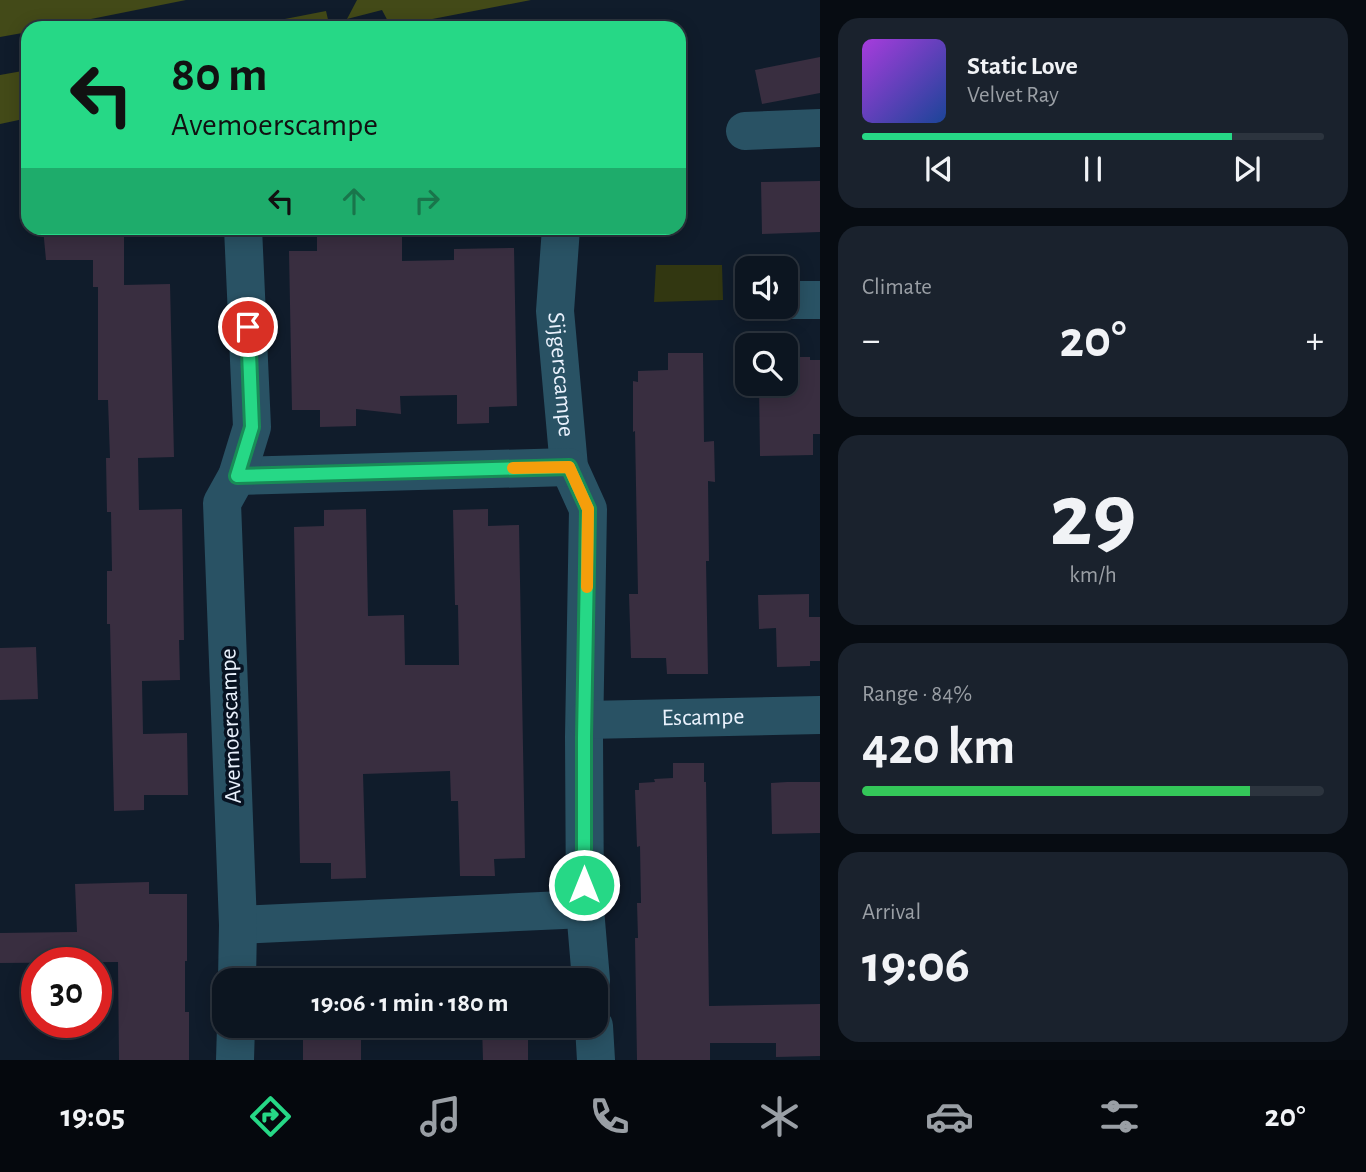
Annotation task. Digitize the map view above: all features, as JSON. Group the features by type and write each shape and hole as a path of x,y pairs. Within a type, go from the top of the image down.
{"street":[{"path":"745,131 820,128"},
{"name":"Avemoerscampe","path":"237,968 239,925 222,503 237,476 252,427 243,235"},
{"name":"Sijgerscampe","path":"560,235 555,311 569,467 588,509 585,909 590,968"},
{"path":"798,300 820,300"},
{"path":"237,476 569,467"},
{"name":"Escampe","path":"586,720 820,715"},
{"path":"239,925 585,909"},
{"path":"235,1060 236,1038"},
{"path":"595,1038 596,1060"}],"green space":[{"path":"0,0 186,0 81,21 21,21 21,33 0,37"},
{"path":"357,0 531,0 422,21 388,21 382,10 347,19"},
{"path":"326,11 328,21 275,21"},
{"path":"21,71 21,120 0,124 0,75"},
{"path":"656,265 722,265 723,300 654,302"}],"building":[{"path":"820,57 820,93 762,104 755,70"},
{"path":"820,181 820,232 762,234 761,182"},
{"path":"44,235 124,235 124,285 170,284 174,457 138,458 139,510 182,509 184,640 179,640 180,680 142,681 143,734 187,733 188,795 144,795 144,810 114,811 110,624 107,624 107,571 112,571 111,512 107,512 106,458 110,458 108,400 98,400 98,287 93,287 93,260 46,260"},
{"path":"317,235 402,235 402,261 454,260 454,249 514,248 517,406 489,407 489,423 457,424 457,395 400,396 401,414 356,409 356,426 320,427 320,410 292,410 289,251 317,251"},
{"path":"668,353 703,353 704,442 714,441 715,482 708,481 708,674 667,674 666,658 631,658 629,594 638,594 633,381 638,382 638,371 668,370"},
{"path":"798,357 820,360 820,434 813,434 813,455 760,456 759,396 798,396"},
{"path":"366,509 368,616 404,615 405,665 459,665 453,510 488,509 488,526 519,525 525,858 494,859 495,876 460,876 458,801 451,801 450,771 363,774 366,878 331,879 331,863 300,863 294,527 324,526 324,510"},
{"path":"809,594 809,617 820,617 820,661 810,661 810,666 777,667 776,628 759,629 758,595"},
{"path":"36,647 38,699 0,700 0,648"},
{"path":"673,763 704,763 709,1006 820,1004 820,1056 776,1057 776,1043 710,1043 710,1060 637,1060 635,938 638,938 637,903 641,903 635,790 639,790 639,783 673,778"},
{"path":"820,782 820,833 772,834 771,783"},
{"path":"149,882 149,894 187,894 185,1012 189,1012 189,1060 119,1060 118,962 112,962 112,947 21,947 21,963 0,963 0,933 77,932 75,884"},
{"path":"303,1038 361,1038 361,1060 303,1060"},
{"path":"482,1038 528,1038 528,1060 483,1060"}],"slow traffic":[{"path":"513,468 569,467 588,509 587,587"}],"route":[{"path":"248,327 252,427 237,476 569,467 588,509 584,885"}]}
